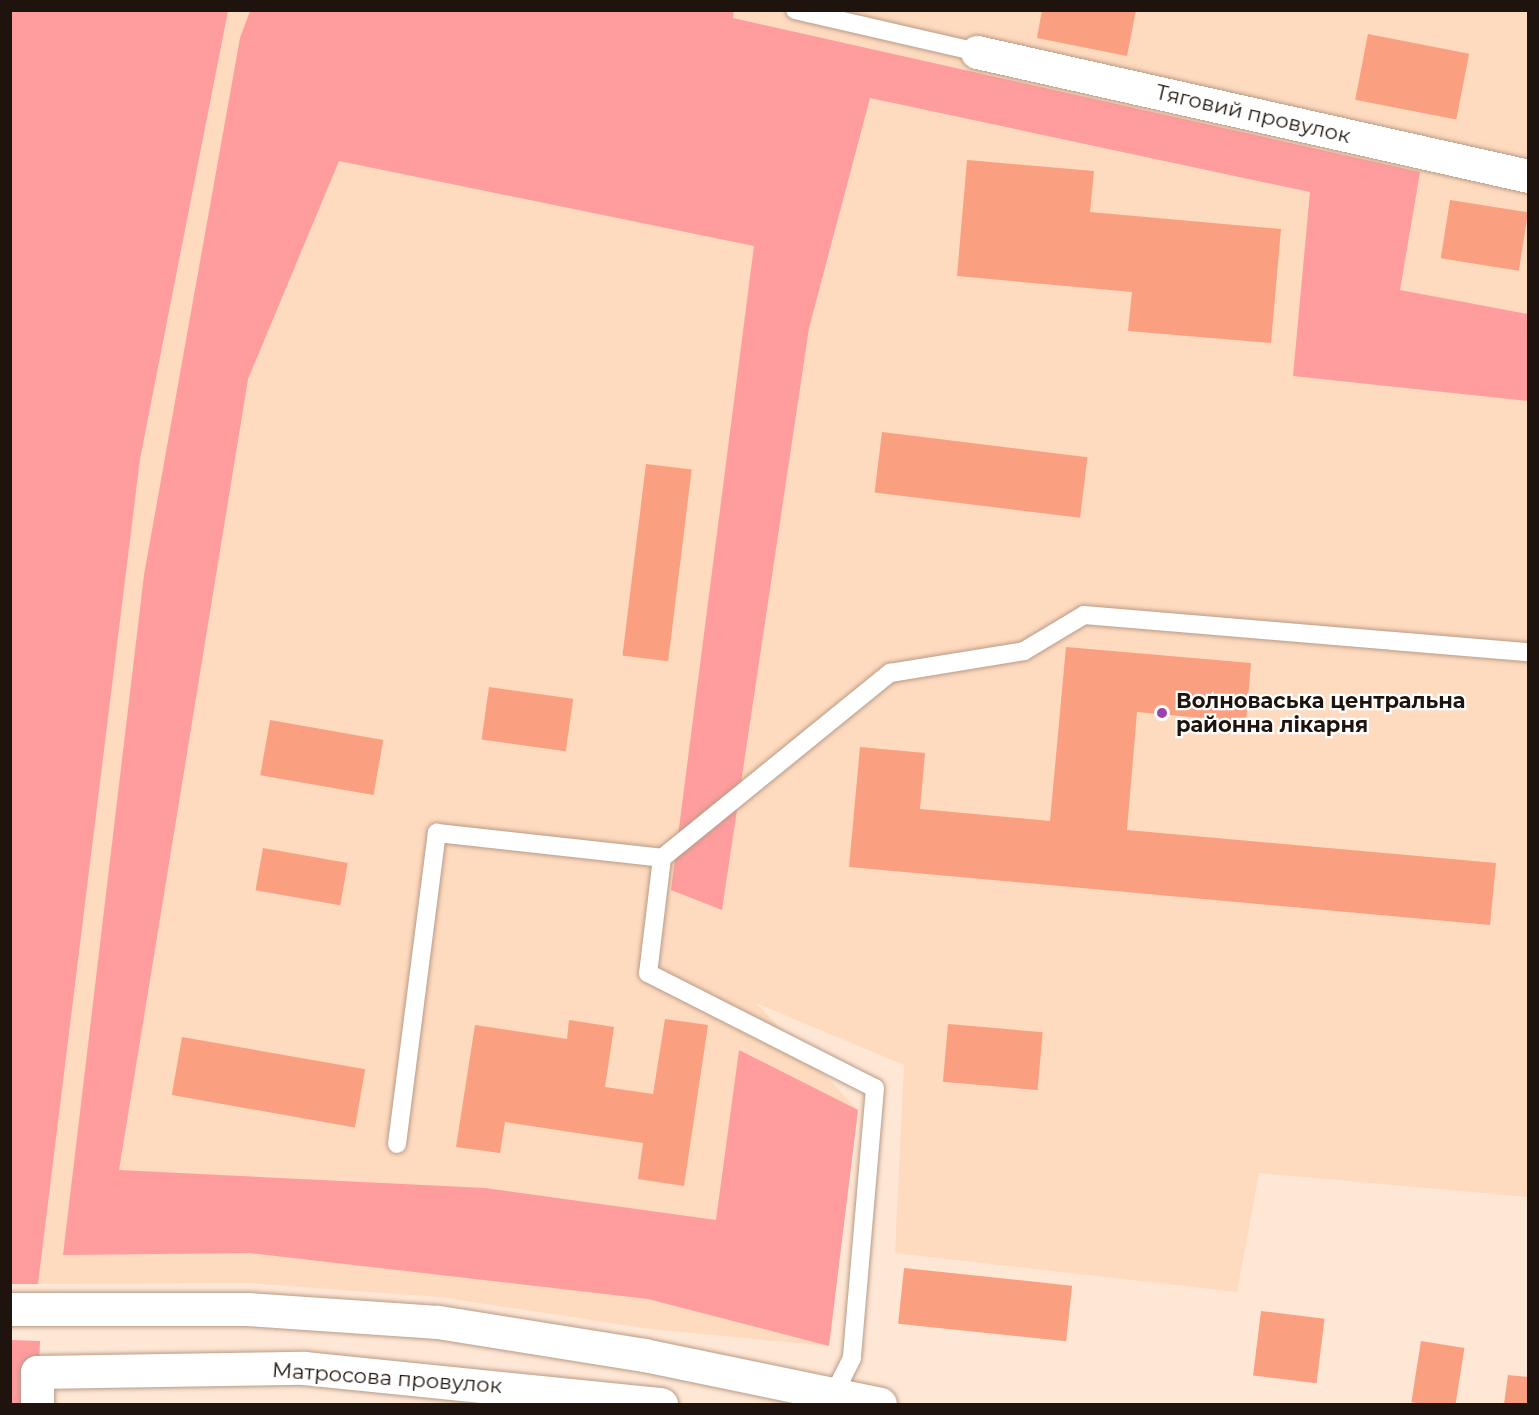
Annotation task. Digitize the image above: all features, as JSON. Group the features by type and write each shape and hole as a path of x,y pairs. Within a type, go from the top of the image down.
{"street":[{"name":"Тяговий провулок","path":"977,52 1528,176"},
{"path":"10,1309 248,1309 438,1322 644,1355 832,1401 880,1404"},
{"name":"Матросова провулок","path":"37,1404 37,1372 304,1368 661,1404"}],"lane":[{"path":"795,10 977,52"},
{"path":"832,1401 852,1358 875,1088 648,973 662,858 890,673 1024,651 1084,615 1528,652"},
{"path":"397,1144 437,833 662,858"}],"shaded area":[{"path":"11,10 228,11 140,459 38,1284 10,1284"},
{"path":"228,11 1528,11 1528,1197 1259,1173 1237,1292 895,1253 904,1065 756,1003 858,1110 829,1346 650,1329 440,1297 248,1283 38,1284 140,458"},
{"path":"250,11 734,11 733,18 1420,172 1400,290 1528,314 1528,401 1293,376 1310,192 870,98 809,328 722,910 671,890 754,246 339,161 248,379 119,1170 485,1188 716,1220 739,1050 858,1110 829,1346 648,1299 250,1253 63,1255 144,575 240,38"},
{"path":"11,1340 40,1341 38,1404 10,1404"}],"building":[{"path":"1042,10 1136,10 1127,56 1037,38"},
{"path":"1368,34 1469,54 1456,119 1355,100"},
{"path":"967,160 1094,171 1090,212 1281,229 1271,343 1128,331 1132,292 957,276"},
{"path":"1450,200 1528,212 1519,271 1441,258"},
{"path":"882,432 1087,457 1080,518 875,493"},
{"path":"646,464 692,470 668,661 622,656"},
{"path":"1066,647 1251,663 1246,722 1137,712 1127,830 1496,863 1490,925 849,867 860,747 925,753 920,809 1050,821"},
{"path":"489,687 573,699 566,751 482,739"},
{"path":"270,720 383,740 374,795 260,775"},
{"path":"263,848 348,863 340,905 256,890"},
{"path":"665,1019 708,1025 684,1186 638,1179 643,1143 505,1122 500,1153 456,1147 475,1025 567,1039 569,1020 614,1027 605,1087 653,1094"},
{"path":"948,1024 1043,1032 1038,1090 943,1082"},
{"path":"182,1037 365,1069 355,1127 172,1095"},
{"path":"904,1268 1072,1286 1066,1341 898,1324"},
{"path":"1261,1311 1325,1319 1317,1383 1253,1376"},
{"path":"1421,1341 1464,1348 1456,1404 1411,1402"},
{"path":"1508,1375 1528,1377 1528,1404 1504,1404"}],"place":[{"name":"Волноваська центральна районна лікарня","path":"1162,713"}]}
